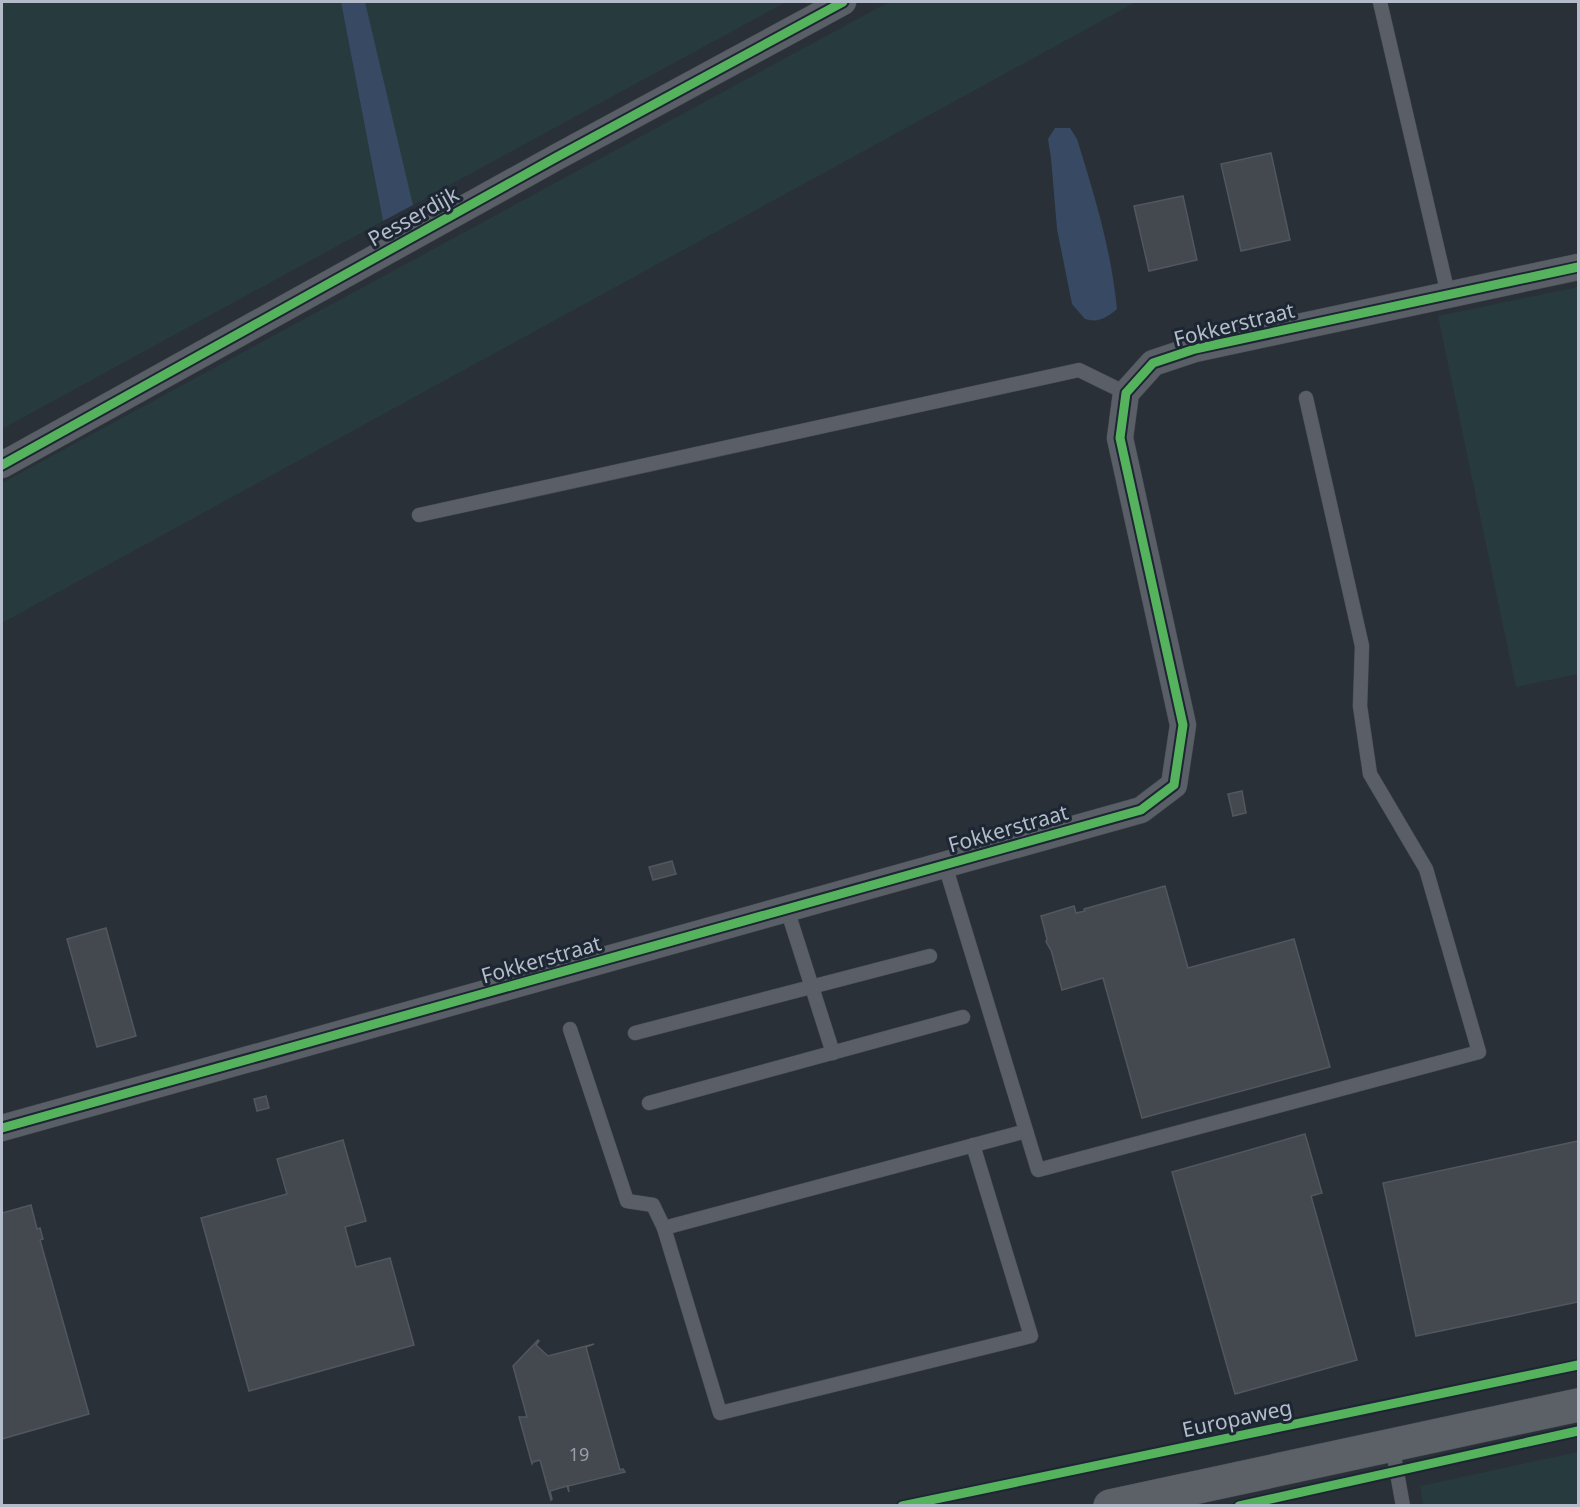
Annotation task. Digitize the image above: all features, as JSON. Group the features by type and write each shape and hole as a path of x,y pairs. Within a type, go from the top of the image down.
{"main road":[{"path":"1110,1506 1578,1405"}],"street":[{"name":"Pesserdijk","path":"2,465 545,163 843,2"},
{"name":"Fokkerstraat","path":"2,1128 1141,810 1174,785 1183,725 1120,438 1126,393 1153,363 1195,348 1578,267"}],"lane":[{"path":"1380,2 1448,294"},
{"path":"419,515 1079,370 1126,393"},
{"path":"945,865 1038,1170 1479,1052 1426,869 1370,774 1360,706 1362,646 1306,398"},
{"path":"787,909 833,1053"},
{"path":"634,1033 930,956"},
{"path":"649,1103 963,1017"},
{"path":"570,1029 627,1201 653,1205 664,1228 720,1413 1031,1336 973,1145"},
{"path":"664,1228 1026,1131"},
{"path":"1392,1445 1403,1506"}],"green space":[{"path":"2,2 341,2 383,221 2,429"},
{"path":"364,2 786,2 413,205"},
{"path":"889,2 1136,2 2,623 2,483"},
{"path":"1578,287 1578,674 1516,687 1438,316"},
{"path":"1578,1452 1578,1505 1423,1505 1420,1486"}],"water":[{"path":"341,2 365,2 413,205 383,221"},
{"path":"1055,128 1070,128 1077,139 1106,244 1117,309 1098,320 1085,319 1072,304 1057,229 1048,139"}],"building":[{"path":"1271,153 1290,240 1241,251 1221,164"},
{"path":"1183,196 1197,260 1149,271 1134,206"},
{"path":"1242,791 1246,813 1233,816 1228,794"},
{"path":"672,861 676,874 653,880 649,867"},
{"path":"1165,886 1188,968 1294,939 1330,1067 1142,1118 1103,978 1062,990 1051,950 1046,942 1041,916 1074,906 1076,913 1085,911 1084,909"},
{"path":"106,928 136,1036 97,1047 67,939"},
{"path":"266,1096 269,1108 257,1111 254,1099"},
{"path":"1305,1134 1322,1193 1311,1196 1357,1360 1235,1394 1172,1172"},
{"path":"343,1140 366,1221 345,1227 356,1267 390,1258 414,1345 249,1391 201,1218 287,1194 277,1159"},
{"path":"1578,1141 1578,1302 1416,1336 1383,1183"},
{"path":"31,1205 37,1229 40,1228 43,1239 40,1240 89,1414 2,1439 2,1213"},
{"path":"538,1340 536,1345 548,1356 594,1344 586,1347 620,1470 623,1469 625,1472 568,1486 569,1492 567,1486 550,1491 551,1500 540,1460 532,1464 519,1417 527,1417 513,1366"}],"cycle path":[{"path":"2,465 555,158 843,2"},
{"path":"2,1128 1141,810 1174,785 1183,725 1120,438 1126,393 1153,363 1195,349 1578,267"},
{"name":"Europaweg","path":"902,1506 1578,1365"},
{"path":"1239,1506 1578,1431"}]}
